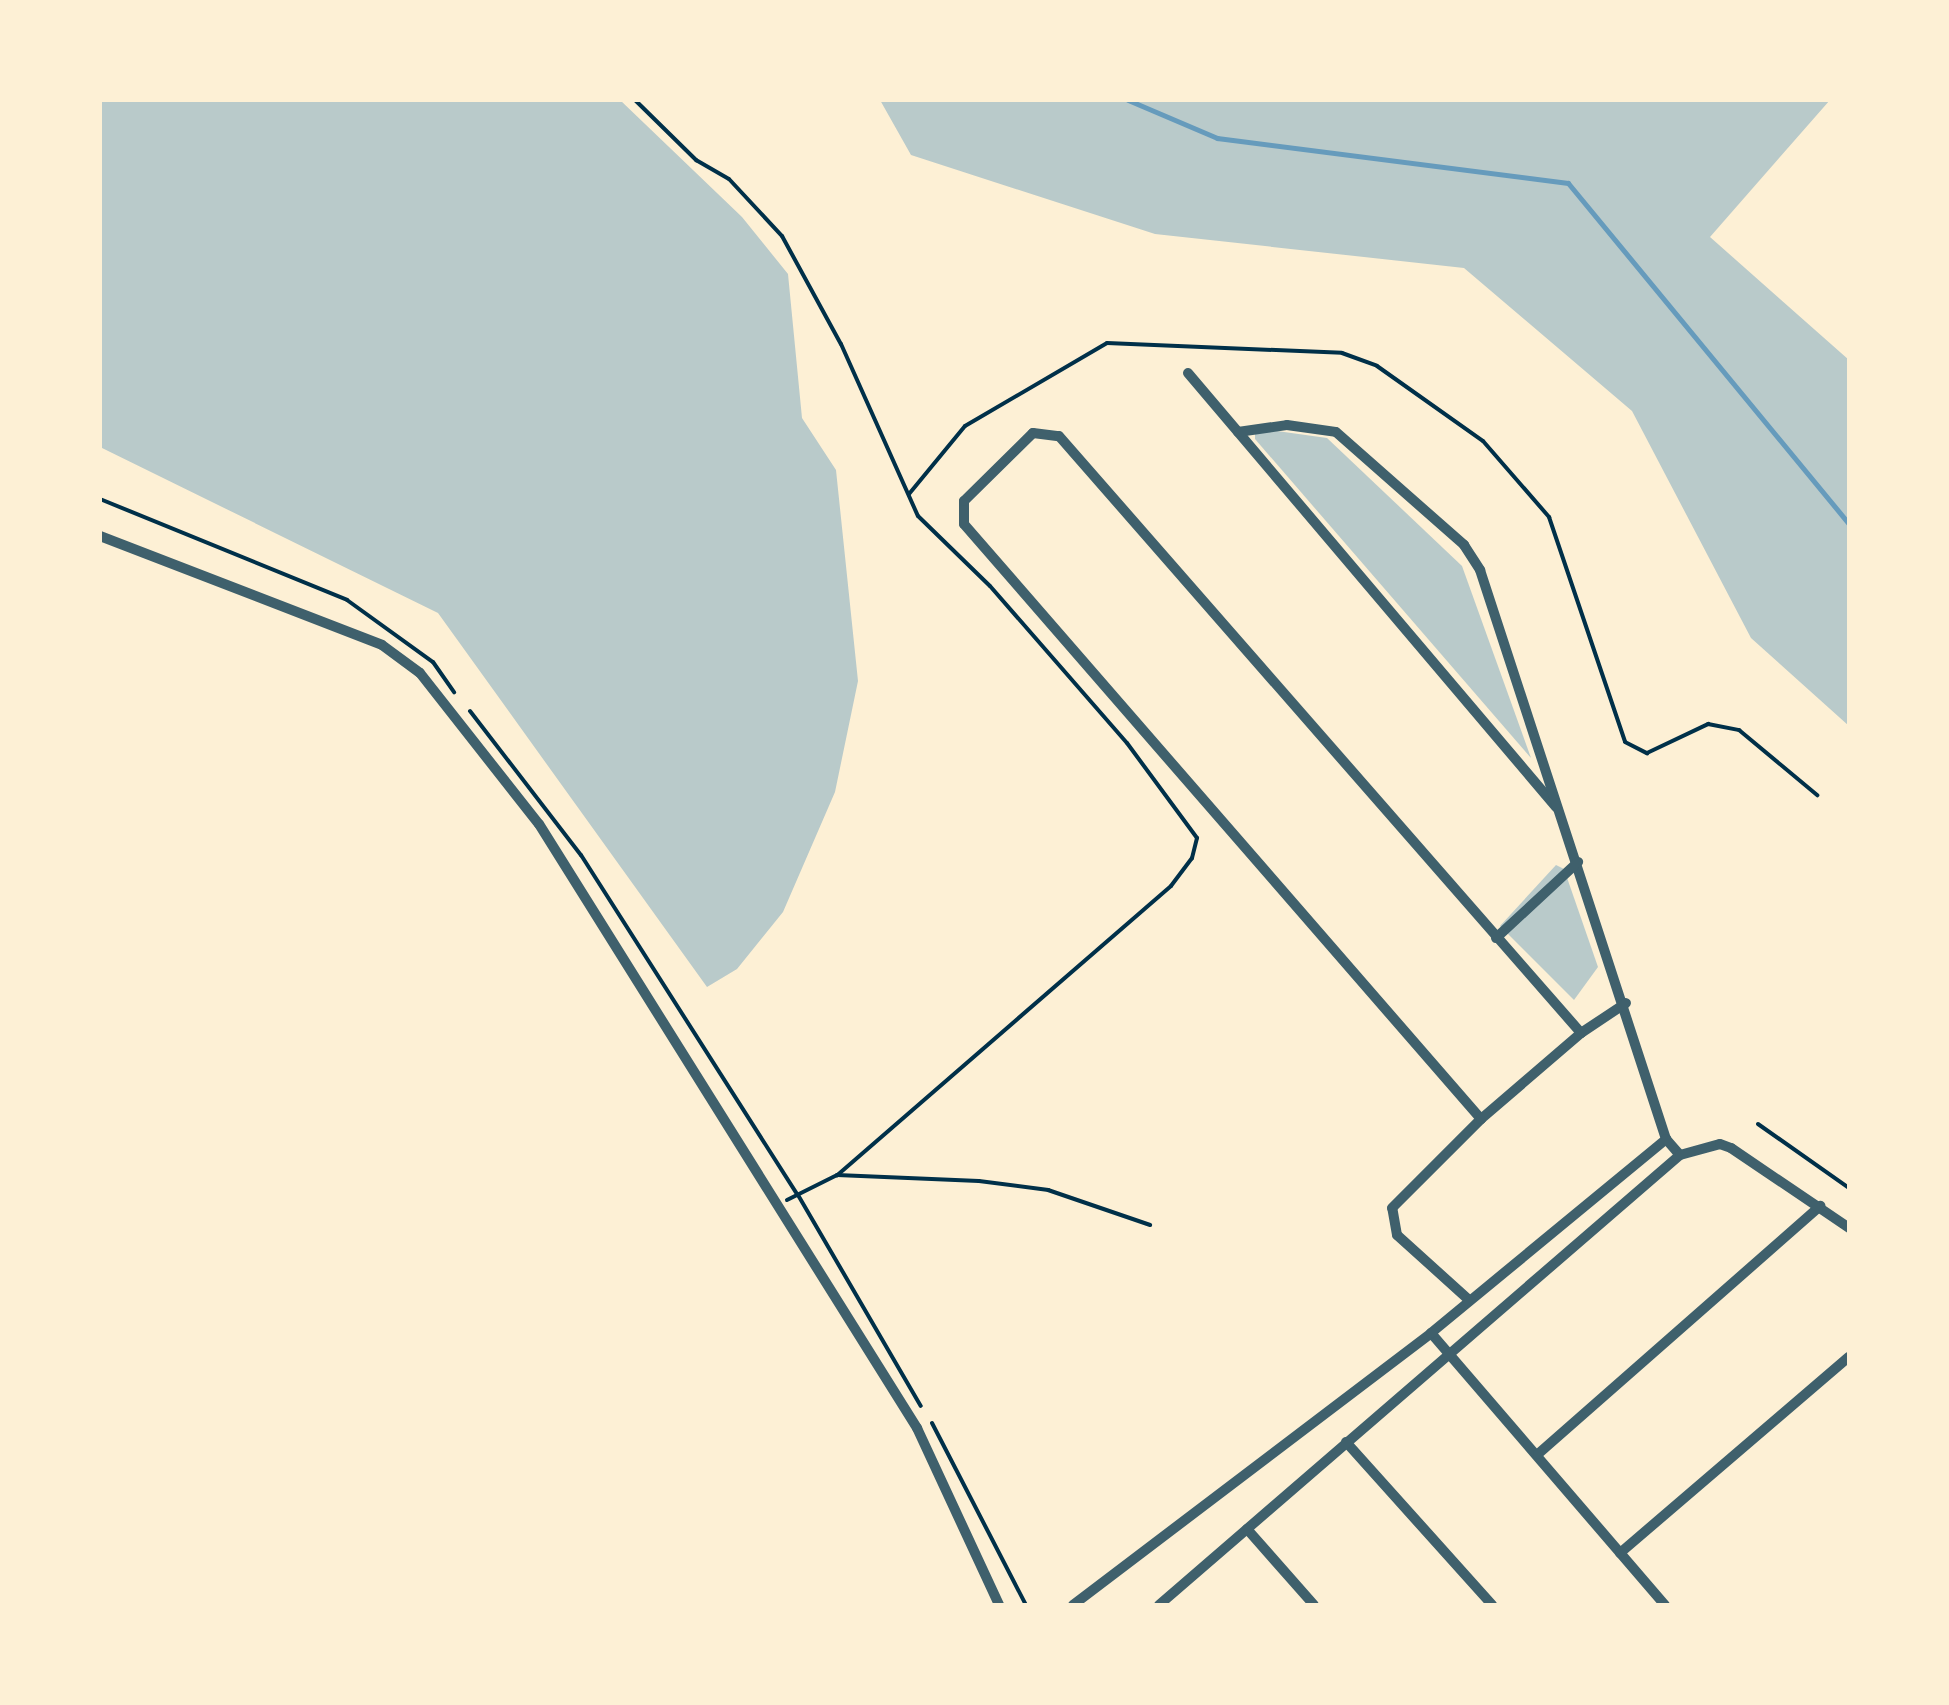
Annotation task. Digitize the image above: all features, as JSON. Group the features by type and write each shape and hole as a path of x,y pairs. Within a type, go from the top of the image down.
{"street":[{"path":"1188,373 1561,812"},
{"path":"1238,432 1287,424 1336,432 1464,545 1480,570 1626,1003 1666,1140 1680,1154"},
{"path":"1481,1120 964,524 964,500 1034,433 1053,432 1581,1033"},
{"path":"100,536 382,645 420,674 539,824 917,1428 999,1605"},
{"path":"1496,938 1578,862"},
{"path":"1469,1300 1397,1235 1390,1220 1392,1208 1481,1120 1581,1033 1626,1003"},
{"path":"1073,1605 1431,1333 1666,1140"},
{"path":"1159,1605 1680,1154 1720,1144 1849,1228"},
{"path":"1538,1454 1820,1206"},
{"path":"1431,1333 1665,1605"},
{"path":"1620,1554 1849,1357"},
{"path":"1346,1442 1492,1605"},
{"path":"1247,1529 1314,1605"}],"path":[{"path":"635,100 696,160 729,179 782,236 918,516 990,586 1127,743 1197,838 1192,858 1171,886 838,1176 777,1205"},
{"path":"910,494 966,426 1107,343 1342,353 1377,366 1483,441 1549,517 1625,742 1646,753 1708,724 1739,730 1817,795"},
{"path":"1758,1124 1849,1188"},
{"path":"838,1176 1048,1190 1150,1225"}],"shaded area":[{"path":"100,100 620,100 742,217 788,274 802,418 836,470 858,681 835,792 783,912 737,969 707,987 438,613 100,447"},
{"path":"880,100 1830,100 1710,237 1849,360 1849,726 1751,638 1632,411 1464,268 1155,234 911,155"},
{"path":"1277,431 1327,438 1462,566 1531,758 1255,439 1255,433"},
{"path":"1556,865 1564,869 1598,967 1574,1000 1500,926"}],"waterway":[{"path":"1128,100 1217,138 1568,183 1849,524"}]}
